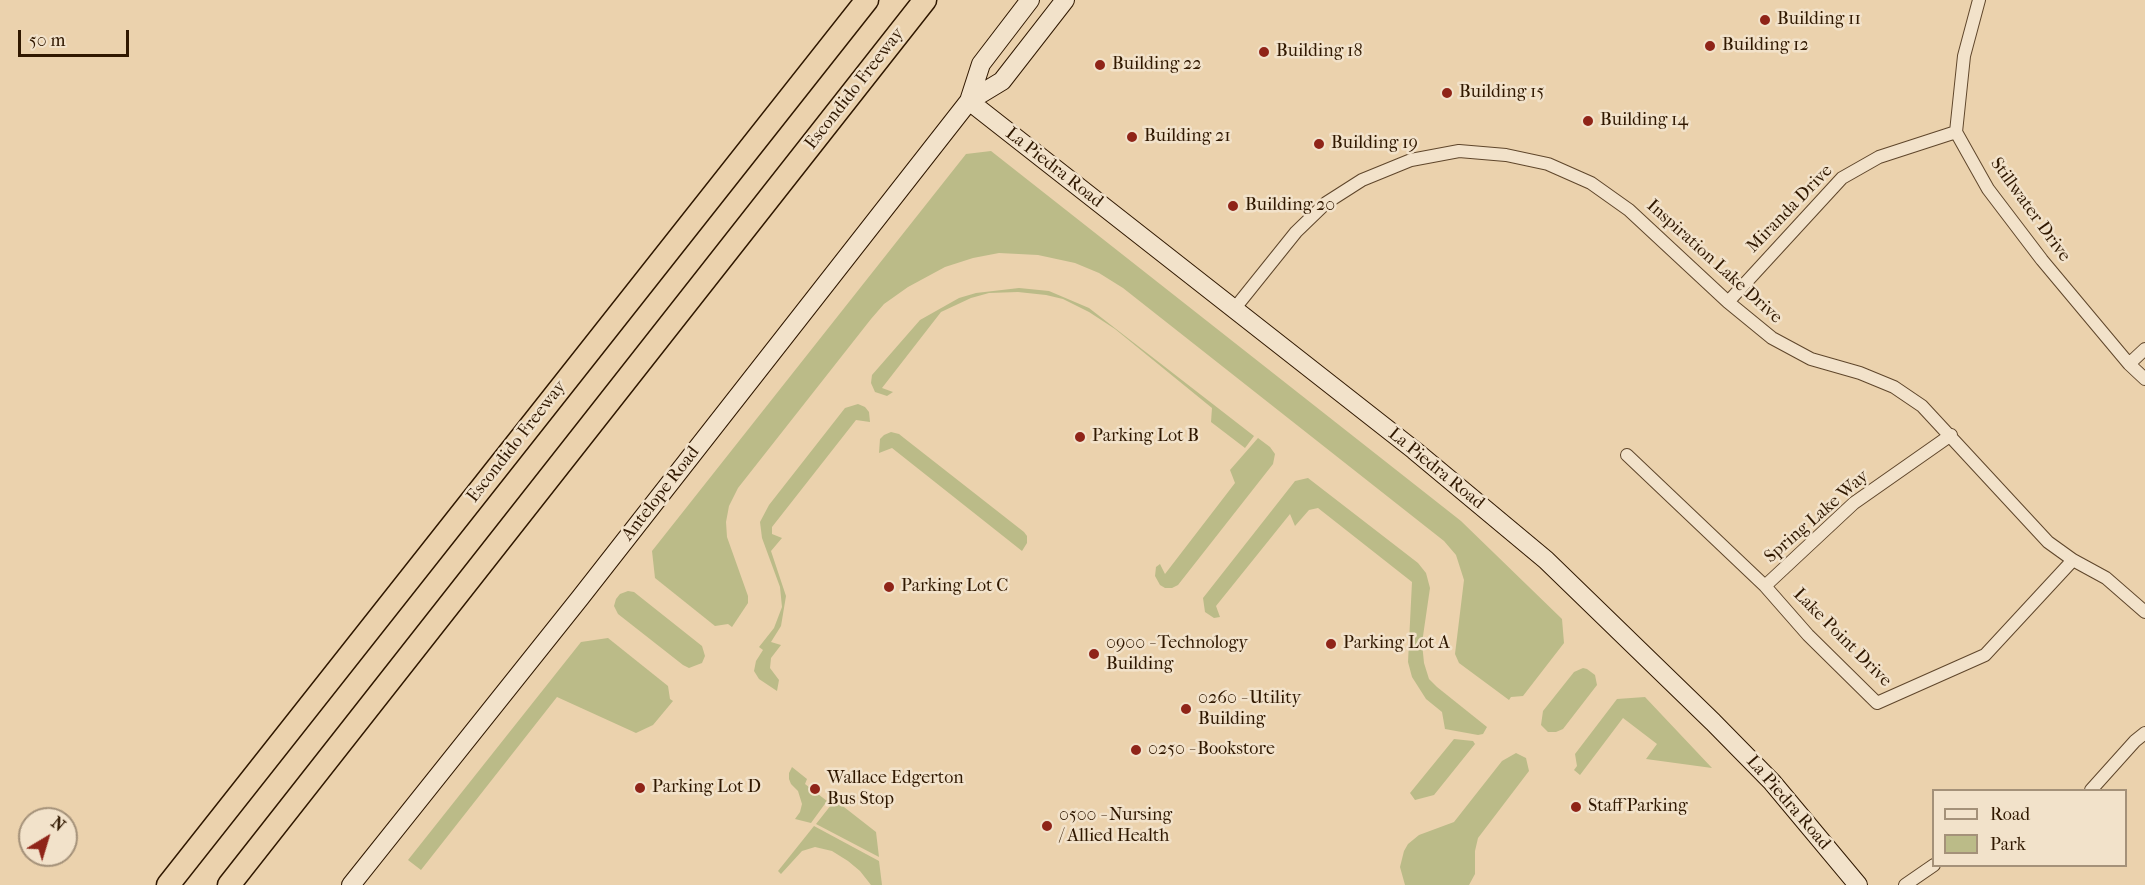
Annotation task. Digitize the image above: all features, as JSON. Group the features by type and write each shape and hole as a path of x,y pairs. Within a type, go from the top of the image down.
{"highway":[{"name":"Escondido Freeway","path":"168,885 867,0"},
{"name":"Escondido Freeway","path":"229,885 925,0"}],"main road":[{"name":"Antelope Road","path":"351,885 587,589 969,101 981,64 1030,0"},
{"name":"Antelope Road","path":"969,101 1002,81 1065,0"},
{"name":"La Piedra Road","path":"969,101 1424,458 1562,574 1772,782 1857,885"}],"street":[{"path":"1956,132 1964,56 1978,0"},
{"name":"Miranda Drive","path":"1728,302 1842,178 1879,157 1956,132"},
{"name":"Stillwater Drive","path":"1956,132 1988,189 2042,260 2129,364 2145,379"},
{"name":"Inspiration Lake Drive","path":"1235,308 1296,232 1326,202 1362,180 1411,160 1459,151 1506,155 1548,164 1591,183 1629,210 1728,302 1772,338 1811,359 1860,373 1894,387 1922,405 2048,542 2073,560 2106,578 2145,612"},
{"path":"2129,364 2145,349"},
{"name":"Spring Lake Way","path":"1765,586 1854,503 1951,435"},
{"name":"Lake Point Drive","path":"1627,455 1765,586 1877,703 1985,655 2073,560"},
{"path":"2092,789 2145,733"},
{"path":"1905,885 1932,866"}],"green space":[{"path":"991,151 1461,521 1562,619 1564,643 1523,696 1511,697 1509,700 1459,663 1455,654 1464,580 1456,555 1444,541 1123,288 1099,273 1075,263 1038,255 999,253 945,267 908,287 884,304 871,319 738,488 729,506 726,522 727,537 748,596 748,603 732,627 728,624 715,626 655,578 652,551 966,154"},
{"path":"1019,288 1049,291 1089,308 1254,436 1245,448 1211,422 1212,408 1115,329 1063,299 1046,295 1018,292 989,293 971,298 941,312 882,388 893,392 887,396 875,392 871,383 872,375 920,320 959,298 976,293"},
{"path":"858,404 869,412 870,422 856,420 772,527 772,534 782,538 771,551 786,596 781,626 771,642 781,645 771,658 770,668 779,680 777,691 759,679 754,671 756,661 763,650 759,647 774,628 782,607 780,587 762,538 760,522 769,505 845,408"},
{"path":"891,432 899,434 1024,532 1027,536 1027,543 1022,551 892,448 879,453 880,439"},
{"path":"1258,438 1275,454 1273,464 1178,585 1165,588 1160,585 1155,576 1156,567 1160,564 1165,574 1235,483 1230,470"},
{"path":"1308,478 1418,563 1426,573 1430,588 1422,643 1424,663 1429,679 1487,727 1483,734 1445,729 1442,712 1426,699 1412,677 1408,662 1412,582 1318,508 1309,510 1295,526 1290,514 1216,606 1220,617 1214,618 1205,612 1203,598 1295,481"},
{"path":"628,591 634,592 702,646 705,656 702,663 689,668 683,665 618,614 614,606 616,599 620,594"},
{"path":"608,638 668,686 670,699 673,701 653,725 636,733 557,697 421,870 408,860 581,642"},
{"path":"1583,668 1595,675 1597,685 1563,729 1548,732 1541,725 1543,711 1574,672"},
{"path":"1645,697 1712,768 1646,759 1657,744 1623,718 1580,775 1574,770 1577,766 1575,754 1617,699"},
{"path":"1454,739 1473,741 1475,744 1434,795 1415,800 1410,793"},
{"path":"1516,753 1526,758 1529,771 1478,838 1475,851 1475,874 1469,885 1405,885 1400,867 1408,844 1419,835 1454,822 1502,761"},
{"path":"792,767 807,779 805,784 827,801 811,823 795,819 802,804 798,791 789,779"},
{"path":"835,800 876,832 879,857 816,824"},
{"path":"814,826 879,861 882,885 871,885 848,861 832,851 815,847 802,851 781,874 778,871"}],"place":[{"name":"Building 11","path":"1765,20"},
{"name":"Building 12","path":"1710,46"},
{"name":"Building 18","path":"1264,52"},
{"name":"Building 22","path":"1100,65"},
{"name":"Building 15","path":"1447,93"},
{"name":"Building 14","path":"1588,121"},
{"name":"Building 21","path":"1132,137"},
{"name":"Building 19","path":"1319,144"},
{"name":"Building 20","path":"1233,206"},
{"name":"Parking Lot B","path":"1080,437"},
{"name":"Parking Lot C","path":"889,587"},
{"name":"Parking Lot A","path":"1331,644"},
{"name":"0900 - Technology Building","path":"1094,654"},
{"name":"0260 - Utility Building","path":"1186,709"},
{"name":"0250 - Bookstore","path":"1136,750"},
{"name":"Parking Lot D","path":"640,788"},
{"name":"Wallace Edgerton Bus Stop","path":"815,789"},
{"name":"Staff Parking","path":"1576,807"},
{"name":"0500 - Nursing / Allied Health","path":"1047,826"}]}
